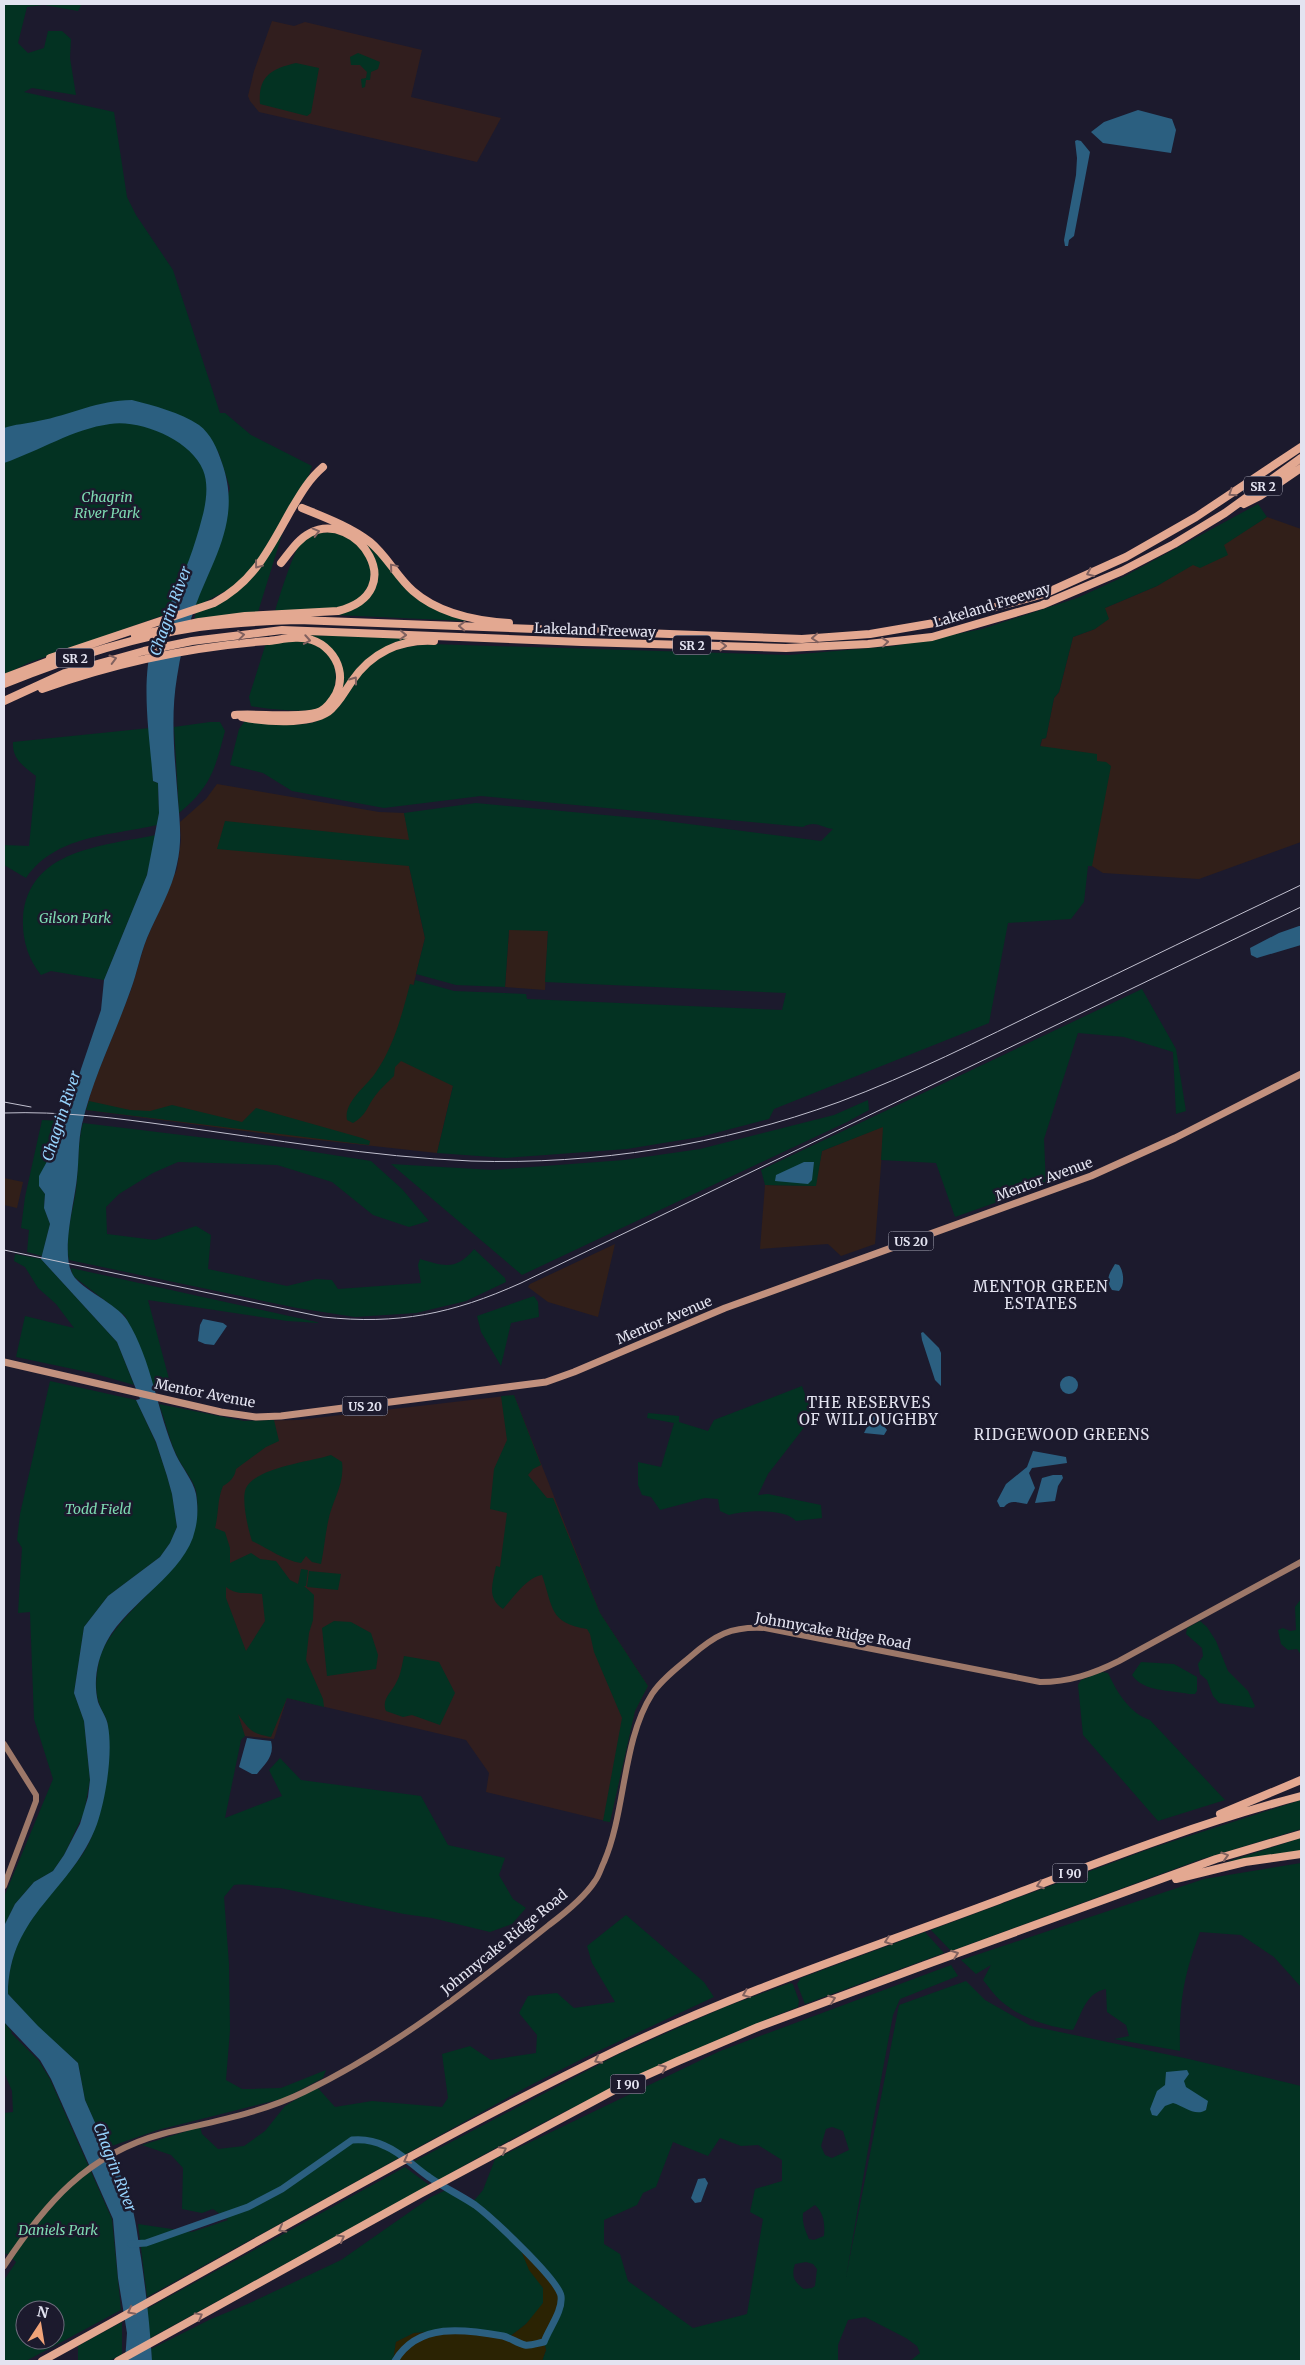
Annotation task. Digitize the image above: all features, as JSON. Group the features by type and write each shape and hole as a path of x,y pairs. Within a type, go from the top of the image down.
{"highway":[{"name":"Lakeland Freeway","path":"198,625 298,620 802,639 870,634 940,622 1044,594 1126,557 1196,517 1301,447"},
{"name":"Lakeland Freeway","path":"4,701 65,673 144,650 192,641 282,630 786,648 868,644 932,637 1051,602 1122,571 1174,544 1224,513 1301,458"},
{"path":"4,678 70,654 150,631 233,592 261,562 309,479 323,467"},
{"path":"1224,513 1260,496 1301,468"},
{"path":"302,508 368,540 412,591 447,611 506,623 586,626 616,632"},
{"path":"150,631 198,625 245,616 338,611 362,600 370,590 374,578 373,564 366,548 353,538 333,530 310,532 301,538 281,563"},
{"name":"SR 2","path":"4,684 150,631"},
{"path":"18,694 141,660 189,650 234,643 293,639 312,640 328,649 337,661 341,677 338,691 331,703 320,712 304,716 253,713 235,715 248,718 303,721 316,718 330,711 371,658 394,646 428,640 531,645 582,642"},
{"path":"1120,1855 1269,1796 1301,1780"},
{"name":"I 90","path":"42,2361 428,2148 591,2063 690,2017 792,1976 1120,1855 1242,1812 1301,1796"},
{"name":"I 90","path":"118,2361 420,2194 622,2086 678,2061 795,2013 1216,1859 1301,1834"},
{"path":"1097,1903 1208,1869 1279,1856 1301,1854"}],"main road":[{"name":"Mentor Avenue","path":"4,1362 184,1404 240,1415 275,1416 435,1397 553,1380 725,1308 1091,1176 1175,1138 1301,1074"},
{"name":"Johnnycake Ridge Road","path":"4,2266 38,2216 69,2183 84,2172 122,2149 159,2135 269,2107 324,2082 394,2040 451,2001 561,1916 595,1881 611,1846 634,1742 642,1715 652,1693 704,1644 723,1632 739,1629 766,1628 1040,1682 1066,1681 1091,1674 1113,1664 1301,1562"},
{"path":"4,1744 36,1795 36,1801 4,1886"}],"shaded area":[{"path":"272,21 294,26 305,22 422,50 411,97 501,118 477,162 259,112 248,96 254,71"},
{"path":"1267,517 1301,529 1301,842 1199,879 1103,873 1092,866 1021,842 1042,739 1046,738 1054,698 1059,692 1073,637 1095,629 1105,608 1157,586"},
{"path":"217,784 379,812 404,813 410,839 409,866 425,938 410,999 453,1086 437,1153 282,1136 86,1110 93,1085 131,990 145,943 177,869 181,841 180,822 206,799"},
{"path":"509,929 548,931 545,990 505,987"},
{"path":"884,1126 875,1244 841,1256 828,1244 760,1249 765,1185 815,1186 822,1151"},
{"path":"4,1178 23,1182 17,1208 4,1205"},
{"path":"615,1244 598,1317 548,1302 528,1287 530,1284"},
{"path":"514,1395 600,1613 648,1686 635,1711 610,1822 486,1792 489,1773 466,1740 287,1698 274,1739 245,1736 234,1745 209,1527 214,1417 244,1421 298,1420"}],"green space":[{"name":"Chagrin River Park","path":"4,4 82,4 78,11 44,5 27,7 18,43 28,53 44,48 48,31 62,31 71,39 70,58 76,95 32,88 24,92 114,112 127,197 136,215 173,270 220,413 225,413 251,435 312,466 309,475 253,568 237,585 195,607 230,488 218,451 206,458 217,502 193,572 164,615 28,663 4,675"},
{"path":"358,53 380,62 378,69 371,72 370,80 366,80 365,87 362,88 361,79 366,78 367,72 360,65 351,65 350,57"},
{"path":"296,63 319,68 311,113 307,116 260,104 261,87 268,75 280,68"},
{"path":"1258,504 1267,517 1224,545 1228,555 1200,568 1193,565 1157,586 1105,608 1109,619 1095,629 1073,637 1059,692 1054,698 1046,738 1042,739 1040,746 1097,754 1097,761 1106,762 1111,766 1092,866 1088,866 1084,902 1071,919 1008,923 989,1023 774,1109 769,1119 700,1137 627,1149 506,1158 437,1153 453,1086 401,1061 395,1067 394,1076 377,1093 361,1117 353,1123 347,1120 347,1113 352,1100 376,1072 388,1052 397,1030 410,984 414,985 415,980 454,991 526,994 527,999 782,1010 786,993 545,982 548,931 509,930 505,987 456,985 416,974 425,938 409,866 217,849 225,821 409,840 404,813 476,803 658,820 821,841 833,829 814,824 803,827 481,796 384,808 292,791 263,773 230,765 239,729 245,721 293,725 312,723 319,720 369,665 401,648 415,646 432,644 789,655 894,646 982,629 1077,598 1123,577"},
{"path":"284,528 258,612 194,620 196,612 234,593"},
{"path":"332,532 356,543 368,557 371,575 365,592 350,604 341,608 275,611 291,563 302,541 312,535"},
{"path":"360,540 371,546 409,591 467,619 466,621 335,615 355,607 376,579"},
{"path":"304,635 408,638 408,640 386,648 370,658 356,672 343,691 340,690 339,661"},
{"path":"299,641 318,646 330,656 334,664 336,682 330,698 317,709 303,711 251,706 249,697 266,643"},
{"path":"220,722 225,731 218,756 205,786 190,804 179,813 174,727"},
{"path":"150,728 153,781 158,783 159,813 157,825 102,835 68,845 52,853 38,864 26,878 4,865 4,845 29,846 36,776 16,758 13,742"},
{"name":"Gilson Park","path":"156,835 147,875 104,980 51,971 41,975 29,955 23,926 28,895 38,877 53,864 72,855 92,848"},
{"path":"1142,989 1176,1049 1186,1111 1176,1114 1173,1052 1124,1037 1078,1033 1044,1139 1046,1185 955,1217 936,1163 881,1160 883,1127 822,1151 816,1186 765,1185 761,1170"},
{"path":"868,1100 869,1110 847,1122 522,1275 391,1164 493,1170 624,1160 700,1149 834,1115"},
{"path":"89,1101 130,1110 150,1111 172,1105 242,1122 256,1108 370,1141 369,1145 86,1110"},
{"path":"42,1120 65,1121 44,1168 39,1186 45,1194 44,1208 50,1224 42,1256 27,1252 29,1230 21,1228 25,1197"},
{"path":"83,1123 289,1148 371,1161 402,1189 429,1221 409,1227 373,1215 332,1182 277,1165 178,1162 153,1173 119,1194 106,1207 107,1234 155,1240 196,1226 211,1235 208,1269 287,1286 316,1279 332,1280 338,1289 421,1283 418,1265 420,1259 443,1265 455,1264 474,1249 505,1278 506,1282 466,1301 416,1313 355,1317 297,1308 69,1260 68,1233 76,1189"},
{"path":"15,1254 41,1259 117,1342 134,1385 92,1373 16,1357 25,1316 74,1328 56,1304 38,1288 25,1267 14,1261"},
{"path":"71,1268 321,1323 287,1321 148,1300 173,1394 155,1390 125,1316 73,1276"},
{"path":"534,1296 538,1302 539,1317 511,1323 501,1366 481,1332 477,1316"},
{"name":"Todd Field","path":"50,1381 136,1400 156,1443 167,1476 177,1527 170,1543 160,1557 108,1596 84,1627 74,1693 84,1721 90,1780 84,1813 64,1855 53,1871 34,1882 15,1904 4,1926 4,1897 53,1779 34,1719 30,1612 18,1613 22,1548 17,1540 20,1514"},
{"path":"802,1386 813,1416 768,1474 758,1495 768,1494 821,1505 822,1518 796,1521 783,1514 764,1511 729,1515 720,1511 718,1499 705,1498 660,1510 651,1497 642,1495 638,1485 638,1462 661,1467 674,1423 647,1418 648,1413 679,1416 679,1422 708,1431 714,1420"},
{"path":"514,1395 541,1465 533,1469 528,1475 547,1498 553,1498 600,1613 648,1686 635,1711 610,1822 603,1821 622,1718 594,1652 590,1634 587,1629 565,1623 554,1612 542,1575 526,1584 503,1609 494,1600 492,1584 496,1566 500,1567 507,1513 490,1509 494,1469 507,1440 501,1396"},
{"path":"159,1404 244,1421 274,1420 279,1441 266,1447 236,1469 232,1479 223,1486 215,1528 225,1532 230,1548 230,1563 251,1553 260,1559 276,1561 290,1580 298,1584 301,1569 308,1570 306,1586 304,1586 314,1595 313,1620 309,1633 306,1660 323,1699 324,1707 287,1698 271,1737 252,1730 238,1714 245,1736 241,1740 225,1818 282,1796 269,1770 280,1758 301,1780 421,1796 448,1845 505,1858 499,1875 513,1899 526,1908 512,1924 490,1932 432,1918 280,1888 234,1885 224,1897 229,1964 230,2030 226,2080 242,2089 281,2088 326,2070 323,2078 285,2098 158,2130 106,2148 85,2100 78,2063 38,2027 8,1994 11,1967 23,1932 37,1909 84,1853 99,1817 109,1757 108,1724 98,1700 96,1689 96,1678 102,1651 119,1625 174,1566 185,1550 193,1532 197,1513 196,1491 176,1454","holes":["226,1587 239,1593 262,1594 265,1621 246,1651 226,1598"]},
{"path":"331,1455 342,1462 342,1478 328,1522 321,1564 312,1562 306,1556 301,1563 282,1557 252,1541 244,1499 246,1488 252,1481 272,1470"},
{"path":"309,1571 341,1574 338,1590 307,1587"},
{"path":"1301,1599 1301,1655 1297,1649 1288,1650 1281,1644 1278,1630 1283,1628 1290,1631 1296,1630 1295,1607"},
{"path":"334,1621 351,1622 371,1633 378,1655 376,1669 327,1676 322,1628"},
{"path":"1200,1621 1207,1627 1216,1641 1228,1671 1248,1691 1255,1706 1253,1708 1219,1703 1213,1696 1207,1680 1200,1674 1198,1664 1203,1656 1202,1648 1186,1634 1187,1628"},
{"path":"404,1656 439,1662 455,1693 440,1725 412,1715 403,1717 386,1711 386,1699 398,1680"},
{"path":"1141,1662 1174,1664 1197,1677 1197,1691 1195,1694 1189,1694 1143,1685 1132,1675"},
{"path":"1102,1672 1108,1673 1115,1687 1130,1707 1150,1720 1225,1800 1158,1821 1083,1735 1078,1685 1081,1680"},
{"path":"1301,1800 1301,1829 1199,1860 951,1951 931,1930 1152,1848"},
{"path":"1301,1838 1301,1852 1226,1862"},
{"path":"1301,1863 1301,1987 1274,1957 1241,1935 1200,1932 1183,1991 1180,2019 1180,2051 1114,2039 1129,2036 1126,2025 1107,2012 1106,1989 1093,1995 1085,2005 1073,2030 1064,2029 1026,2017 1001,2001 983,1980 991,1965 976,1974 961,1960 1204,1879"},
{"path":"626,1915 704,1982 714,1997 529,2086 147,2297 138,2224 192,2232 228,2220 213,2209 202,2213 182,2209 183,2168 171,2155 142,2145 200,2127 202,2134 218,2149 244,2146 265,2131 285,2106 317,2087 335,2107 372,2101 442,2107 448,2098 442,2054 470,2046 491,2060 536,2053 537,2035 519,2013 528,1996 557,1993 574,2008 615,2002 592,1963 587,1946"},
{"path":"925,1932 944,1953 805,2004 797,1984 801,1978"},
{"path":"951,1965 958,1976 900,1999 893,2015 846,2277 899,2005 966,1981 985,2000 1031,2026 1189,2059 1301,2086 1301,2361 910,2361 920,2353 917,2346 906,2338 865,2317 848,2320 838,2345 838,2361 542,2361 546,2350 544,2342 560,2307 521,2249 527,2264 542,2286 545,2294 544,2301 534,2316 508,2338 464,2330 414,2333 396,2342 393,2361 152,2361 151,2349 211,2319 250,2303 341,2260 431,2197 448,2189 472,2203 483,2190 495,2159 720,2051","holes":["832,2127 843,2131 849,2150 832,2158 825,2155 821,2146 826,2129","720,2138 741,2146 758,2145 782,2160 782,2181 755,2189 750,2212 763,2219 747,2314 693,2328 628,2281 620,2254 604,2244 604,2220 637,2205 643,2193 656,2187 673,2142 708,2156","815,2205 818,2208 823,2219 824,2236 814,2240 809,2239 804,2226 803,2213","806,2262 813,2264 817,2269 815,2286 804,2289 798,2284 793,2275 795,2264"]},
{"path":"790,1983 793,1984 799,2001 798,2007 660,2065 570,2109 438,2180 413,2162 617,2055 725,2007"},
{"name":"Daniels Park","path":"4,2022 11,2033 39,2061 50,2079 112,2219 121,2310 65,2340 65,2300 15,2300 15,2350 46,2350 26,2361 4,2361 4,2280 16,2262 6,2253 4,2257 4,2113 13,2112 12,2091 4,2072"},
{"path":"405,2167 429,2185 143,2342 143,2311"},
{"path":"122,2322 122,2354 109,2361 78,2361 78,2346"}],"sand":[{"path":"520,2248 547,2274 561,2299 559,2311 544,2342 546,2350 542,2361 393,2361 396,2342 414,2333 464,2330 508,2338 526,2324 543,2303 543,2288 529,2270"}],"water":[{"path":"1138,110 1172,119 1176,130 1171,153 1103,143 1091,132 1104,122"},
{"path":"1075,141 1081,141 1090,152 1074,236 1069,240 1068,246 1065,246 1064,240 1076,175"},
{"name":"Chagrin River","path":"132,400 184,416 199,425 207,433 216,447 222,463 229,504 222,541 189,624 177,677 173,723 180,848 175,874 145,944 125,1006 98,1073 82,1124 77,1177 69,1227 68,1254 69,1266 77,1280 122,1314 136,1336 143,1352 169,1438 195,1489 197,1517 195,1530 189,1546 180,1560 169,1574 116,1627 107,1641 98,1663 96,1686 98,1702 107,1723 110,1749 106,1789 100,1813 86,1848 73,1868 30,1923 19,1943 11,1966 8,1994 38,2026 78,2063 85,2100 125,2185 133,2209 145,2284 152,2361 125,2361 127,2333 118,2278 113,2219 51,2079 40,2060 4,2022 4,1926 15,1904 34,1882 53,1871 64,1855 80,1824 88,1797 90,1780 84,1721 74,1693 84,1627 108,1596 160,1557 170,1543 177,1527 172,1494 156,1442 136,1400 140,1399 117,1342 41,1259 50,1224 44,1208 45,1194 39,1186 39,1176 61,1136 101,1010 104,980 147,875 159,813 158,783 153,781 147,711 146,692 149,657 155,636 181,581 196,539 205,507 206,481 197,459 188,449 149,428 122,423 96,427 69,435 4,463 4,428 108,402"},
{"path":"1301,926 1301,945 1257,958 1251,955 1250,948 1279,933"},
{"path":"804,1162 814,1162 812,1180 808,1184 775,1181 776,1175"},
{"path":"1115,1264 1119,1265 1123,1275 1123,1282 1119,1291 1112,1290 1108,1280"},
{"path":"203,1319 223,1323 227,1326 214,1345 198,1341 200,1325"},
{"path":"923,1332 939,1348 941,1353 941,1386 935,1380 922,1340 921,1333"},
{"path":"1065,1376 1073,1376 1078,1381 1076,1392 1065,1394 1060,1389 1060,1381"},
{"path":"874,1413 887,1430 884,1435 864,1433"},
{"path":"1033,1451 1066,1457 1067,1463 1032,1468 1029,1473 1035,1488 1027,1504 1012,1502 1004,1507 1000,1507 997,1501 1006,1484 1027,1467"},
{"path":"1062,1475 1063,1478 1058,1486 1055,1501 1035,1503 1042,1478"},
{"path":"247,1738 271,1741 272,1751 266,1763 257,1774 252,1774 239,1767"},
{"path":"1187,2070 1189,2074 1184,2081 1186,2087 1208,2101 1206,2110 1194,2112 1173,2103 1165,2106 1157,2116 1152,2115 1150,2109 1157,2091 1165,2085 1166,2072"},
{"path":"705,2178 708,2183 701,2202 695,2203 691,2198 698,2179"}],"pier":[{"path":"193,621 184,654 147,662 150,642 156,628"}],"waterway":[{"path":"131,2244 146,2243 248,2207 282,2189 352,2140 381,2144 397,2152 429,2177 475,2205 537,2263 549,2276 561,2296 560,2308 544,2342 525,2345 506,2337 488,2333 443,2331 429,2334 416,2340 405,2348 395,2361"}],"railway":[{"path":"4,1113 47,1113 110,1118 359,1152 471,1161 565,1160 658,1149 704,1141 794,1117 866,1092 919,1069 1301,885"},
{"path":"4,1250 323,1317 350,1319 400,1318 424,1315 472,1303 521,1283 1301,907"},
{"path":"4,1102 31,1107"}],"district":[{"name":"MENTOR GREEN ESTATES","path":"1041,1294"},
{"name":"THE RESERVES OF WILLOUGHBY","path":"869,1410"},
{"name":"RIDGEWOOD GREENS","path":"1062,1434"}]}
